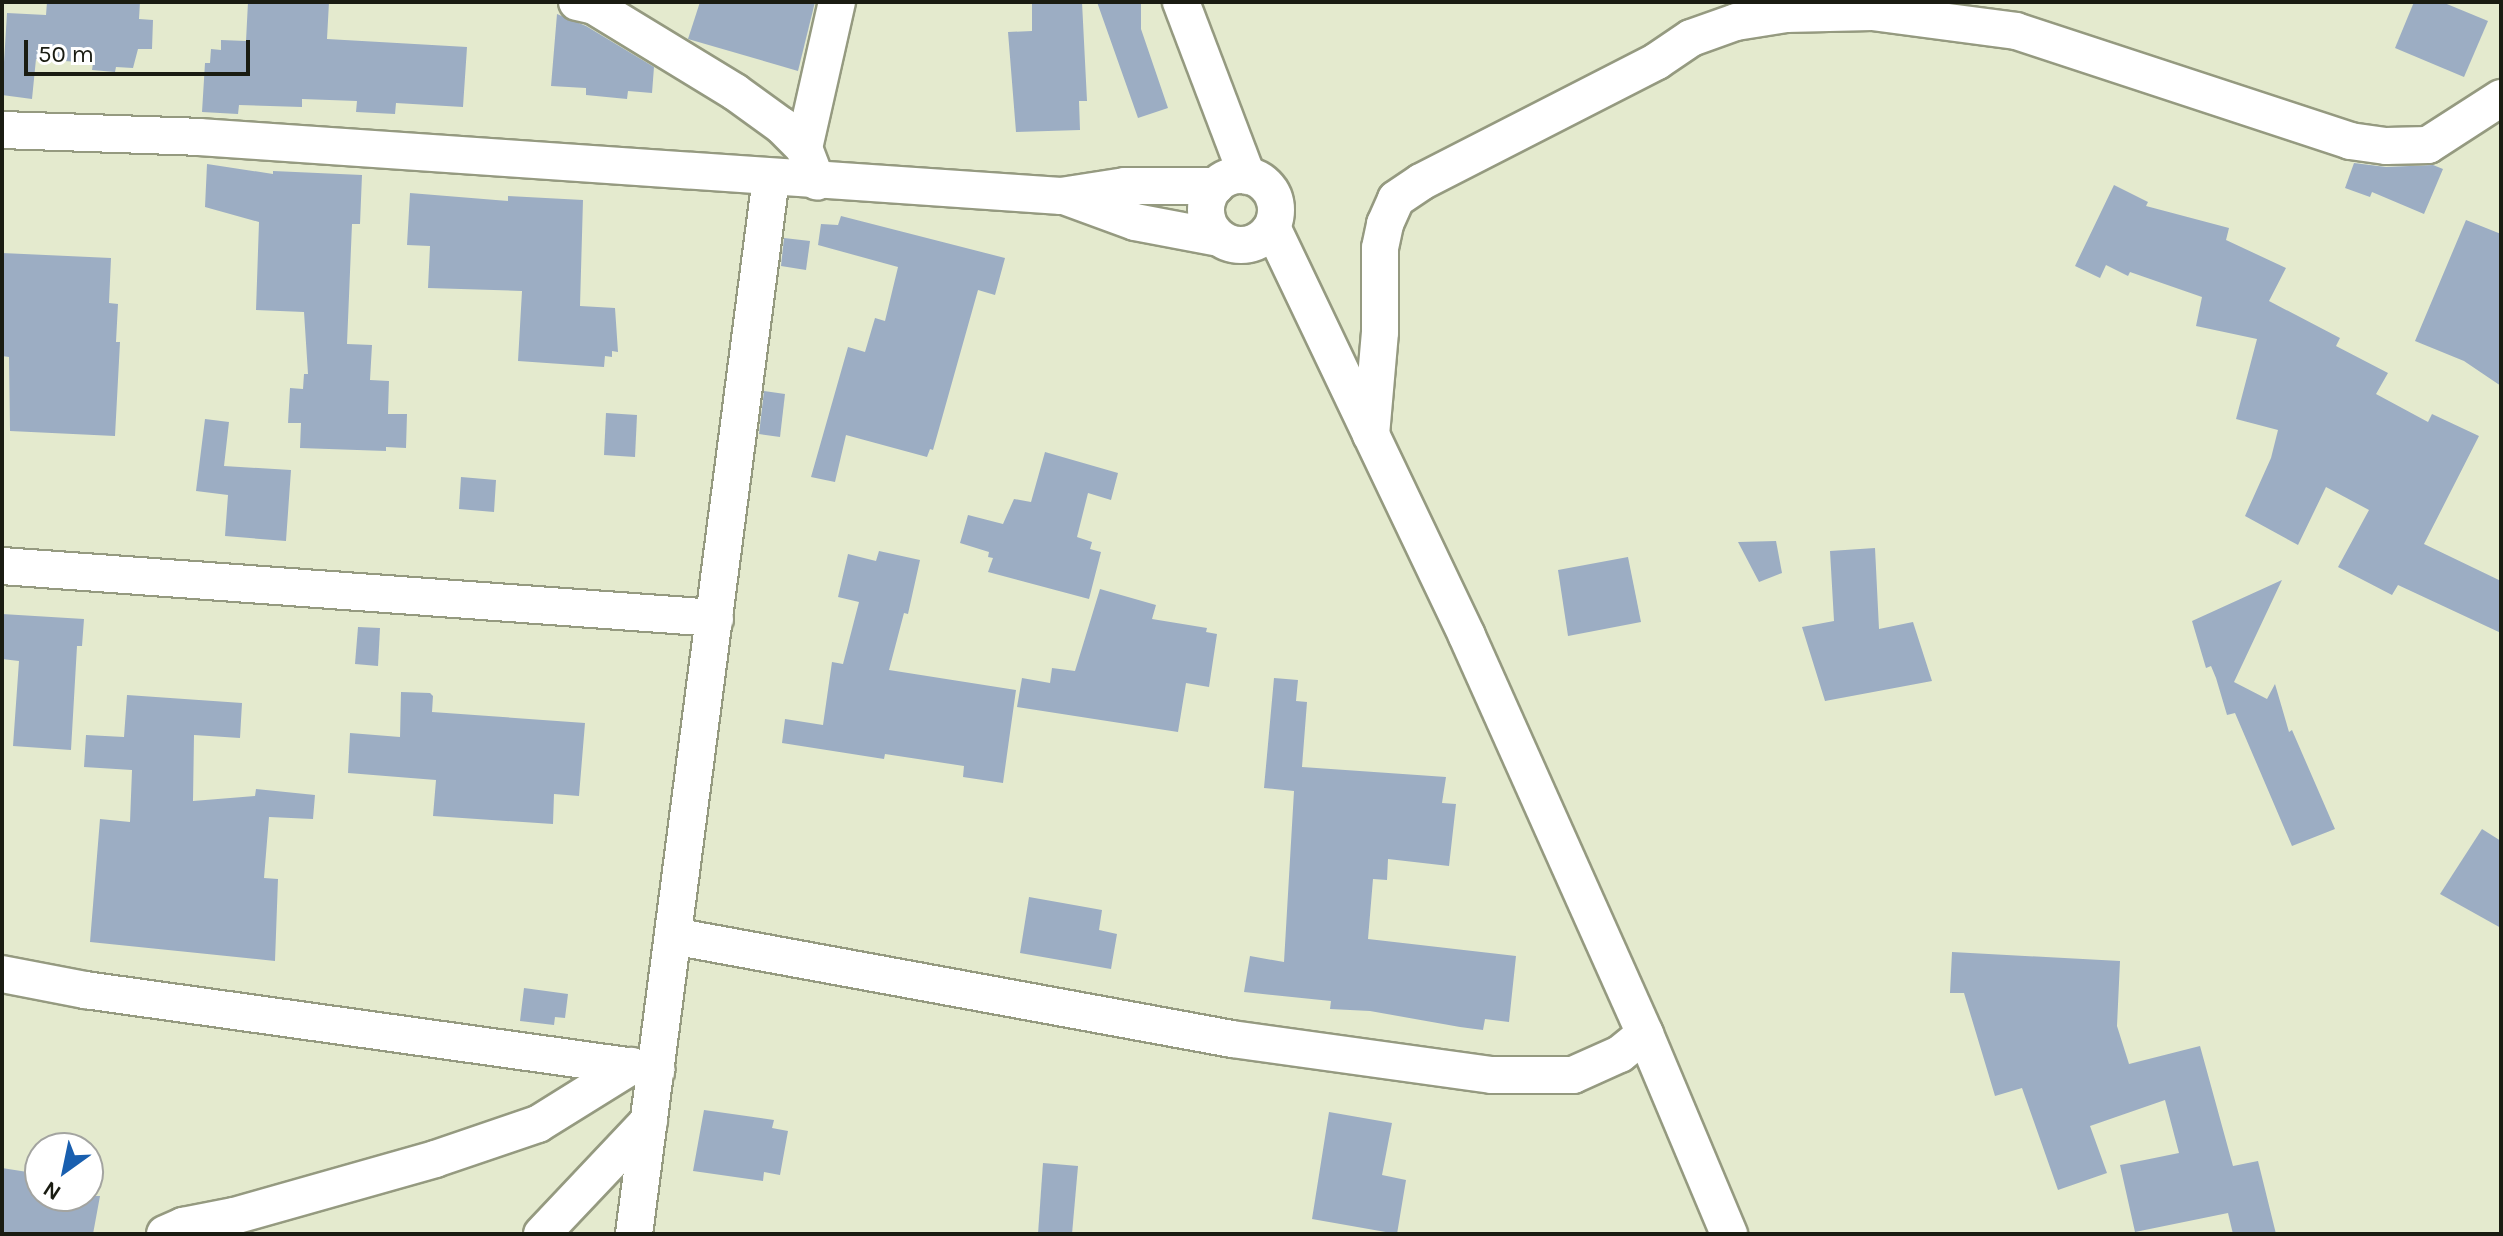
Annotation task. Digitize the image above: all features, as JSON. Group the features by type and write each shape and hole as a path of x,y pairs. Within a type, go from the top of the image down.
{"street":[{"path":"577,2 594,6 735,92 782,126 804,148 817,182"},
{"path":"804,148 837,2"},
{"path":"1181,2 1232,181"},
{"path":"1371,435 1380,332 1380,248 1385,224 1396,199 1421,182 1657,61 1691,38 1736,22 1786,14 1872,12 2016,31 2350,141 2386,146 2428,145 2501,98"},
{"path":"2,130 199,137 817,182 1061,196 1125,186 1258,179 1273,195 1276,217 1264,236 1243,245 1135,222 1061,196"},
{"path":"634,1234 649,1121 643,1068 673,936 771,178"},
{"path":"1220,238 1207,219 1206,207 1232,181"},
{"path":"1272,227 1467,636 1645,1034 1729,1234"},
{"path":"2,566 715,618"},
{"path":"673,936 1232,1039 1492,1075 1573,1075 1620,1054 1645,1034"},
{"path":"2,974 85,990 643,1068"},
{"path":"165,1234 183,1226 234,1216 435,1159 538,1124 643,1068"},
{"path":"542,1234 649,1121"}],"building":[{"path":"47,2 140,2 139,19 153,20 152,49 138,49 133,68 116,67 115,72 92,70 93,63 36,59 32,99 2,95 7,13 46,15"},
{"path":"248,2 329,2 327,39 467,47 463,107 396,103 395,114 356,112 357,101 302,99 302,107 239,105 238,114 202,112 205,63 210,63 211,49 221,50 221,40 246,41"},
{"path":"700,2 815,2 798,71 688,39"},
{"path":"1032,2 1082,2 1087,101 1079,101 1080,130 1016,132 1008,32 1032,31"},
{"path":"1097,2 1141,2 1141,29 1168,108 1138,118"},
{"path":"2414,2 2442,2 2488,21 2464,77 2395,48"},
{"path":"557,14 586,26 654,67 652,93 628,91 627,99 586,95 586,88 551,86"},
{"path":"2354,163 2386,167 2433,165 2443,169 2424,214 2372,192 2370,197 2345,188"},
{"path":"207,164 273,174 273,171 362,175 360,224 352,224 347,344 372,345 370,380 389,381 388,414 407,414 406,448 386,447 386,451 300,448 301,423 288,423 290,388 303,389 304,374 308,374 304,312 256,310 259,222 205,207"},
{"path":"2114,185 2148,202 2146,206 2229,228 2226,240 2286,268 2269,301 2340,338 2336,346 2388,373 2376,394 2428,422 2432,414 2479,436 2424,544 2501,581 2501,633 2398,585 2392,595 2338,567 2369,510 2326,487 2298,545 2245,516 2271,458 2278,430 2236,419 2257,339 2196,326 2202,297 2130,272 2128,276 2106,265 2100,278 2075,266"},
{"path":"410,193 508,201 508,196 583,200 580,306 615,308 618,352 612,351 612,357 605,356 604,367 518,361 522,291 428,288 430,246 407,245"},
{"path":"841,216 1005,258 995,295 978,290 933,450 930,449 927,457 846,435 835,482 811,477 848,347 865,352 875,318 885,321 898,267 818,245 821,224 838,225"},
{"path":"2466,220 2501,234 2501,386 2464,361 2415,341"},
{"path":"784,238 810,241 806,270 781,266"},
{"path":"2,253 111,258 109,303 118,304 116,342 120,342 115,436 10,431 9,357 2,356"},
{"path":"764,391 785,394 780,437 759,434"},
{"path":"606,413 637,415 635,457 604,455"},
{"path":"205,419 229,422 224,466 291,470 286,541 225,536 228,495 196,491"},
{"path":"1045,452 1118,473 1111,500 1088,493 1077,537 1092,542 1090,549 1101,552 1089,599 988,572 993,558 988,557 989,552 960,543 968,515 1003,524 1014,499 1031,502"},
{"path":"461,477 496,480 494,512 459,509"},
{"path":"1776,541 1782,573 1759,582 1738,542"},
{"path":"1875,548 1879,629 1913,622 1932,681 1825,701 1802,627 1834,621 1830,551"},
{"path":"879,551 920,560 908,614 904,613 889,670 1016,690 1003,783 963,777 964,766 885,754 884,759 782,743 785,719 823,725 832,662 843,664 859,602 838,597 848,554 876,561"},
{"path":"1628,557 1641,622 1568,636 1558,570"},
{"path":"2282,580 2234,682 2267,699 2275,684 2289,732 2292,730 2335,829 2292,846 2235,713 2227,715 2211,666 2206,668 2192,621"},
{"path":"1100,589 1156,605 1152,619 1207,628 1206,632 1217,634 1209,687 1186,683 1178,732 1017,707 1022,678 1050,683 1052,668 1075,671"},
{"path":"2,614 84,619 82,646 77,646 71,750 13,746 19,661 2,659"},
{"path":"358,627 380,628 378,666 355,664"},
{"path":"1274,678 1298,680 1296,701 1307,702 1302,767 1446,777 1442,803 1456,804 1449,866 1388,859 1387,880 1373,879 1368,939 1516,956 1509,1022 1485,1019 1483,1030 1370,1011 1330,1009 1331,1001 1244,992 1250,956 1284,962 1294,791 1264,788"},
{"path":"401,692 430,693 433,696 432,712 585,723 579,796 554,794 553,824 433,816 436,780 348,773 350,733 400,737"},
{"path":"127,695 242,703 240,738 194,735 193,801 255,796 256,789 315,795 313,819 269,817 264,878 278,879 275,961 90,942 100,819 130,822 132,770 84,767 86,735 124,737"},
{"path":"2482,829 2501,841 2501,928 2440,894"},
{"path":"1029,897 1102,910 1099,930 1117,934 1111,969 1020,953"},
{"path":"1952,952 2120,961 2117,1026 2129,1064 2200,1046 2233,1166 2258,1161 2276,1234 2233,1234 2228,1213 2135,1232 2120,1165 2179,1153 2165,1100 2090,1126 2107,1173 2058,1190 2022,1088 1995,1096 1964,993 1950,993"},
{"path":"524,988 568,994 565,1018 555,1017 554,1025 520,1021"},
{"path":"704,1110 774,1120 772,1128 788,1131 780,1175 764,1172 763,1181 693,1171"},
{"path":"1329,1112 1392,1123 1382,1175 1406,1180 1397,1234 1312,1219"},
{"path":"1043,1163 1078,1166 1072,1234 1038,1234"},
{"path":"2,1168 24,1171 24,1212 97,1212 93,1234 2,1234"}]}
